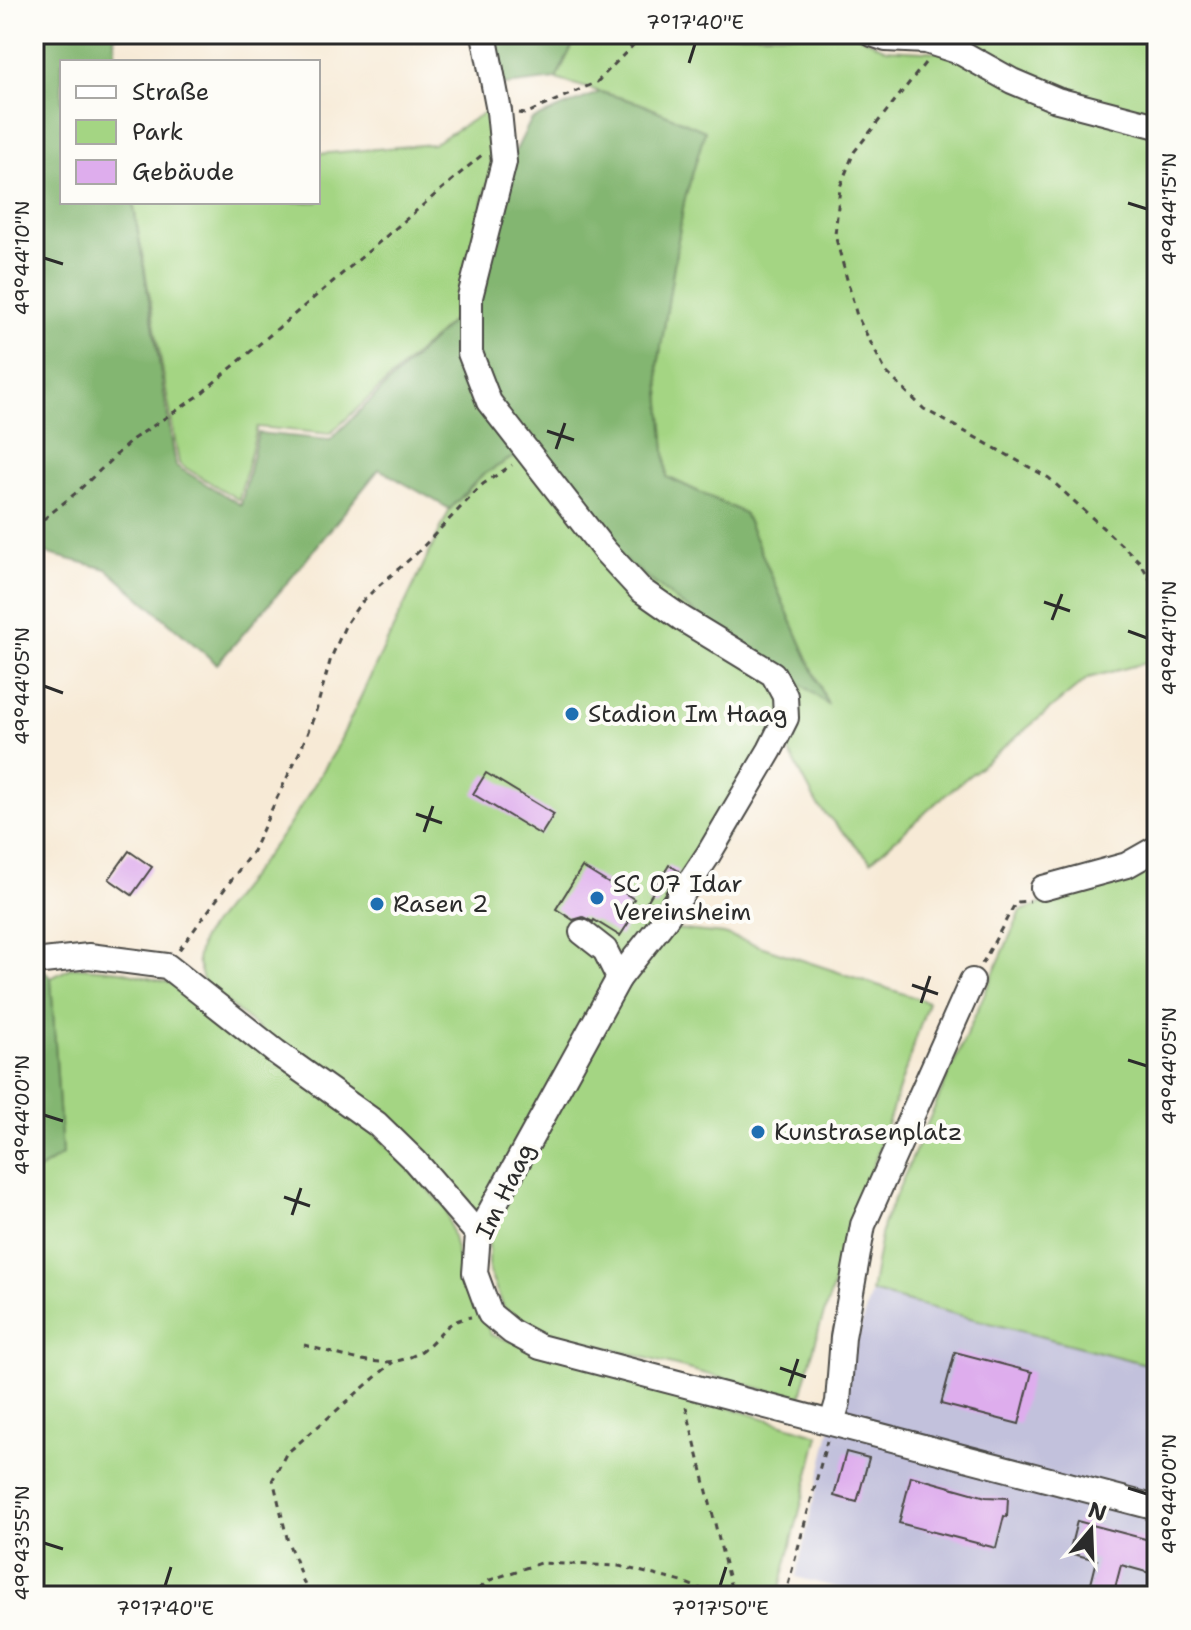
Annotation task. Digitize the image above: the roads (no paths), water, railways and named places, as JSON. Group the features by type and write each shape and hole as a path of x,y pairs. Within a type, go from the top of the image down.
{"street":[{"name":"Im Haag","path":"484,34 499,111 504,162 470,297 470,353 489,402 605,551 641,590 773,674 785,696 786,718 708,855 664,921 619,978 478,1234 475,1273 490,1314 512,1332 540,1347 832,1422"},
{"path":"872,34 886,39 926,41 939,45 960,52 1012,81 1057,100 1157,126"},
{"path":"1043,888 1127,865 1157,848"},
{"path":"582,932 605,950 619,978"},
{"path":"34,962 89,956 167,966 276,1052 377,1124 415,1161 478,1234"},
{"path":"972,981 863,1225 843,1337 838,1402 832,1422 1157,1508"}],"place":[{"name":"Stadion Im Haag","path":"572,714"},
{"name":"SC 07 Idar Vereinsheim","path":"597,898"},
{"name":"Rasen 2","path":"377,904"},
{"name":"Kunstrasenplatz","path":"758,1132"}]}
